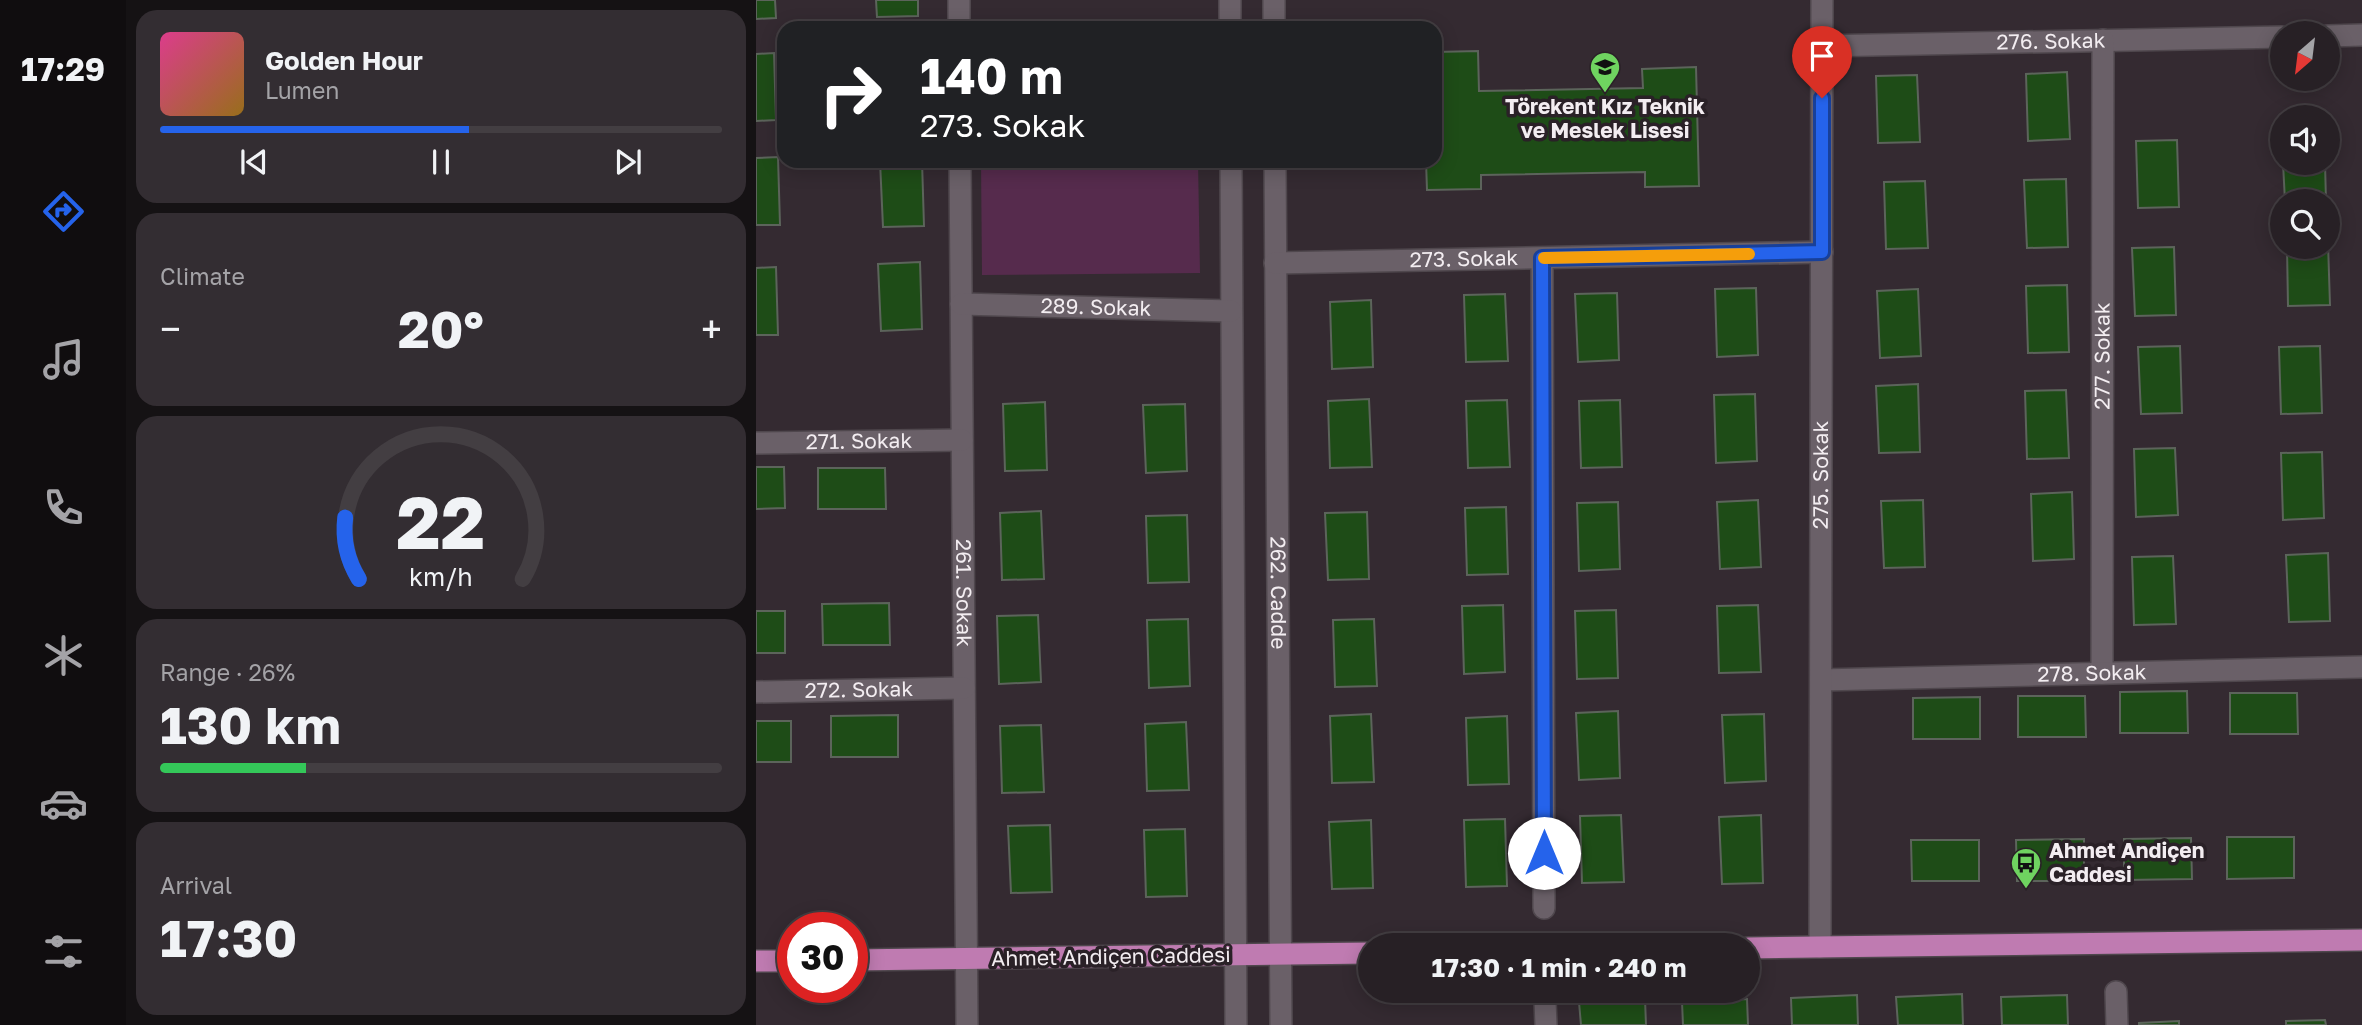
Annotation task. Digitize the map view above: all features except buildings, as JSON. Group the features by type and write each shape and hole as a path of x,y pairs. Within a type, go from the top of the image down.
{"main road":[{"path":"1760,948 2362,940"},
{"name":"Ahmet Andiçen Caddesi","path":"868,960 1358,953"},
{"path":"756,961 777,961"}],"street":[{"path":"959,0 959,21"},
{"path":"1230,0 1230,21"},
{"path":"1274,0 1274,21"},
{"name":"275. Sokak","path":"1820,947 1822,0"},
{"path":"2340,36 2362,35"},
{"name":"276. Sokak","path":"1822,46 2270,37"},
{"name":"277. Sokak","path":"2102,673 2103,40"},
{"name":"261. Sokak","path":"960,168 967,1025"},
{"path":"1231,168 1236,1025"},
{"name":"262. Cadde","path":"1275,168 1281,1025"},
{"name":"273. Sokak","path":"1275,263 1822,252"},
{"path":"1542,258 1544,908"},
{"name":"289. Sokak","path":"961,304 1231,311"},
{"name":"271. Sokak","path":"756,443 962,440"},
{"name":"278. Sokak","path":"1821,680 2362,667"},
{"name":"272. Sokak","path":"756,692 964,688"},
{"path":"2116,992 2117,1025"},
{"path":"1545,1003 1546,1025"}],"shaded area":[{"path":"981,168 1198,168 1200,273 982,275"}],"slow traffic":[{"path":"1544,258 1749,254"}],"place":[{"name":"Törekent Kız Teknik ve Meslek Lisesi","path":"1605,94"},
{"name":"Ahmet Andiçen Caddesi","path":"2026,890"}],"route":[{"path":"1544,853 1542,258 1822,252 1822,98"}]}
